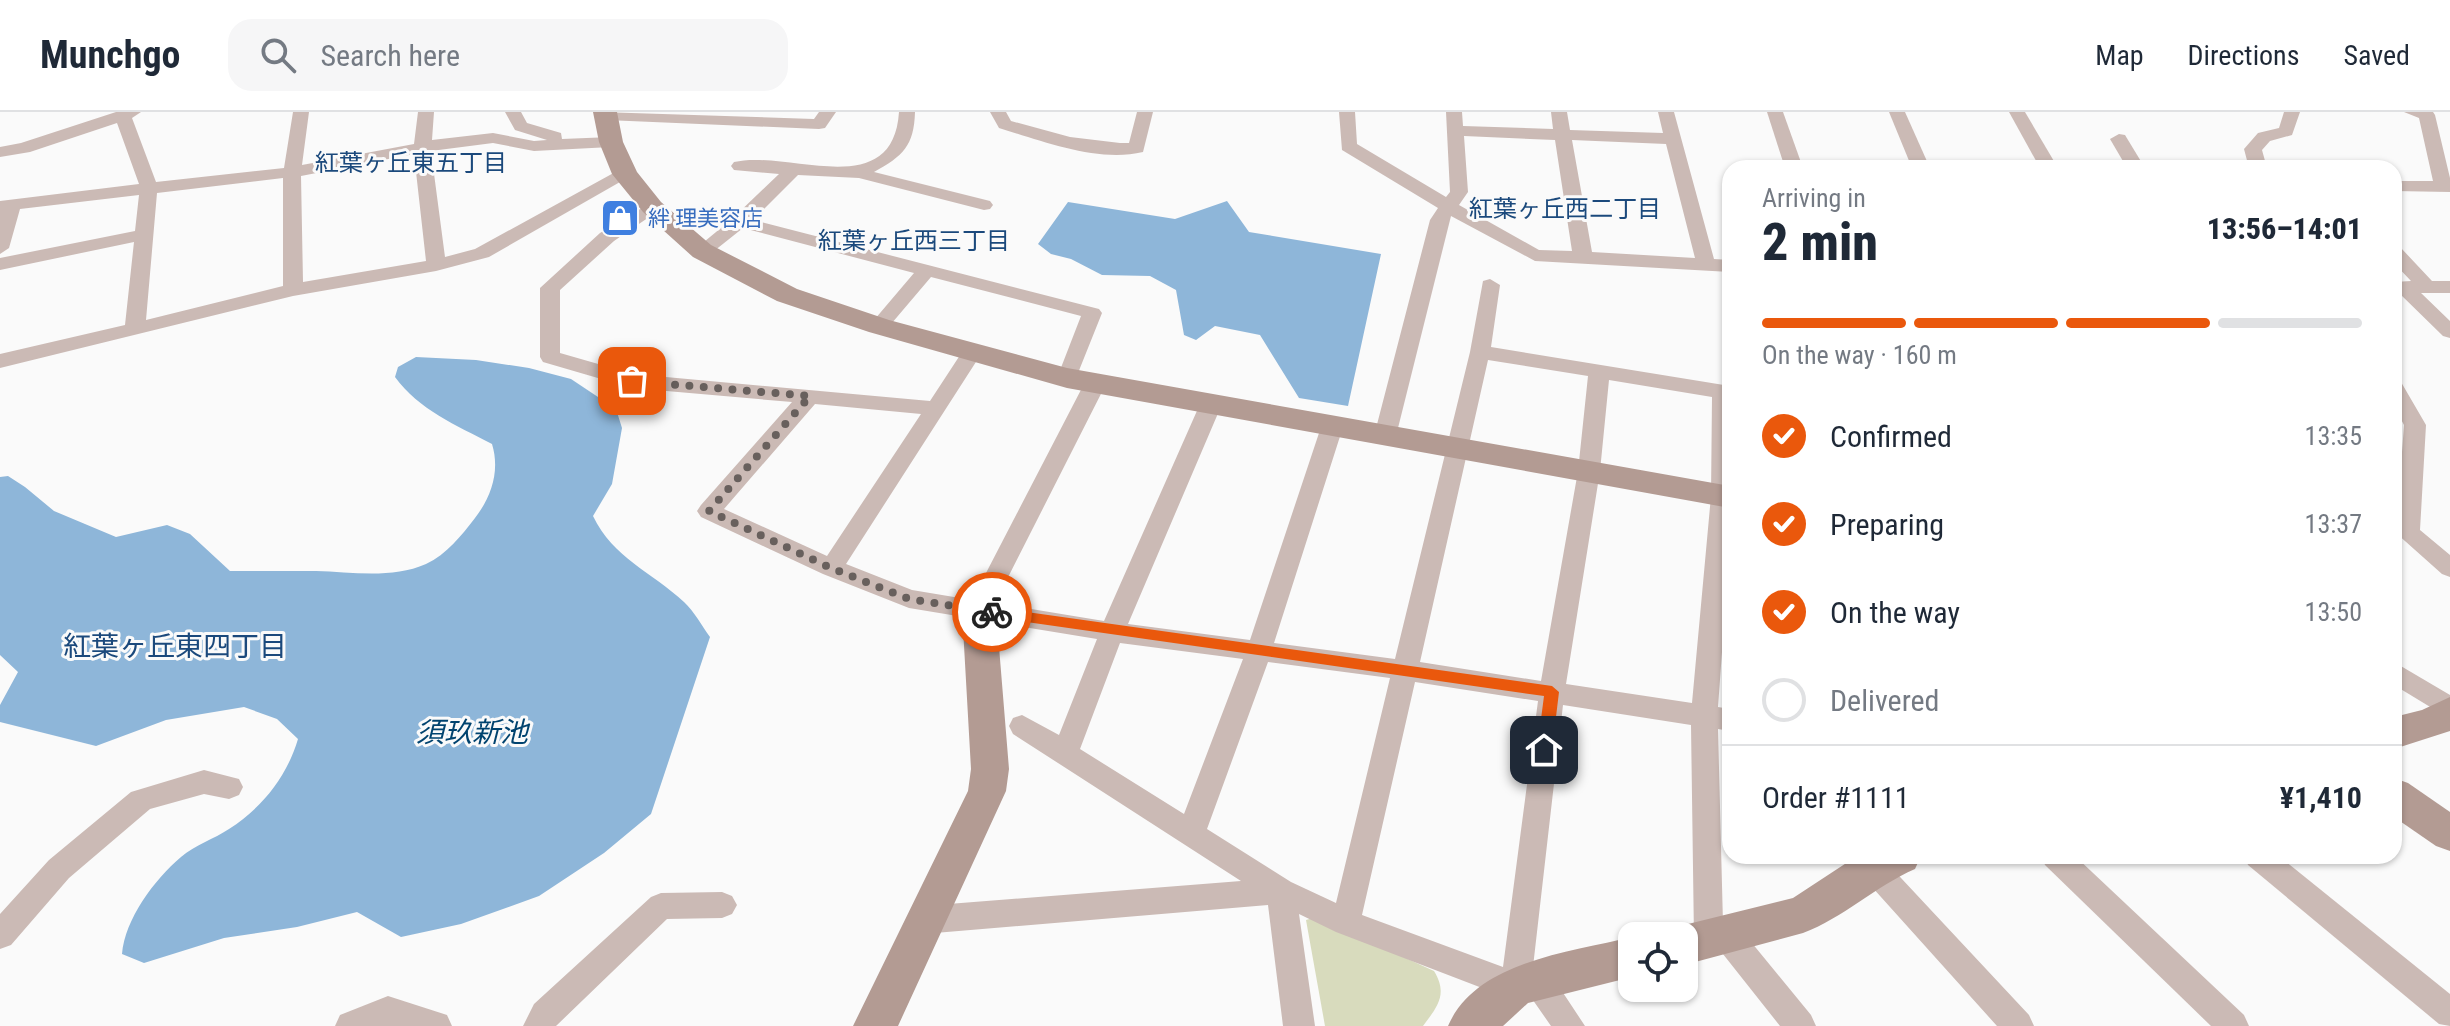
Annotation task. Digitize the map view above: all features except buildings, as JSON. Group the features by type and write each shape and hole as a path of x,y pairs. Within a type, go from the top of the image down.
{"street":[{"path":"293,290 292,172 301,112"},
{"path":"426,112 422,149 436,265"},
{"path":"513,112 521,126 555,134 557,146"},
{"path":"0,248 6,205 292,172 466,139 493,138 534,146 557,146 607,123 819,124 828,112"},
{"path":"859,173 893,154 906,132 907,112"},
{"path":"998,112 1005,124 1057,141 1113,149 1137,148 1145,112"},
{"path":"1347,112 1348,146 1391,174 1535,255 1722,266"},
{"path":"1559,112 1583,258"},
{"path":"1666,112 1706,265"},
{"path":"1775,112 1791,160"},
{"path":"1897,112 1918,160"},
{"path":"2017,112 2044,160"},
{"path":"2256,160 2253,149 2264,137 2286,131 2292,112"},
{"path":"2412,112 2427,115 2441,180 2450,187"},
{"path":"0,152 24,148 128,114 149,187 135,329"},
{"path":"1385,436 1439,220 1459,192 1455,121 1563,134 1673,139"},
{"path":"607,123 625,174 652,207 702,251 787,295 879,326 1081,381 1722,496"},
{"path":"2119,139 2131,160"},
{"path":"740,166 859,173 984,205"},
{"path":"702,251 740,222 792,171"},
{"path":"0,361 293,290 436,265 482,253 625,174"},
{"path":"2402,186 2450,187"},
{"path":"652,207 607,237 550,288 550,357 632,381 933,408"},
{"path":"740,222 1092,313 1081,381 979,610 990,769 987,791 875,1026"},
{"path":"0,264 146,234"},
{"path":"2402,260 2427,287"},
{"path":"879,326 926,271"},
{"path":"1346,922 1480,352 1490,285"},
{"path":"2402,287 2450,287"},
{"path":"2402,290 2450,332"},
{"path":"831,568 973,351"},
{"path":"1480,352 1722,391"},
{"path":"1526,983 1552,692 1589,471 1599,371"},
{"path":"810,396 709,511 831,568 909,599 1112,632 1404,670 1722,718"},
{"path":"2402,401 2415,425 2402,514"},
{"path":"1065,753 1112,632 1211,404"},
{"path":"1191,834 1259,651 1332,427"},
{"path":"1722,536 1704,714 1706,940 1800,1026"},
{"path":"2402,537 2450,568"},
{"path":"2402,677 2450,710 2433,722 2402,731"},
{"path":"1022,726 1281,891 1346,922 1526,983 1569,1026"},
{"path":"0,935 59,869 141,800 204,782 229,787"},
{"path":"2402,801 2450,834"},
{"path":"1706,940 1803,914 1876,864"},
{"path":"1885,864 2018,1026"},
{"path":"2063,864 2233,1026"},
{"path":"2268,864 2450,1013"},
{"path":"923,920 1281,891"},
{"path":"1281,891 1299,1026"},
{"path":"539,1026 545,1015 661,906 722,905"},
{"path":"1470,1026 1526,983 1618,960"},
{"path":"351,1026 388,1011 436,1026"}],"green space":[{"path":"1316,917 1434,971 1441,993 1423,1026 1325,1026 1306,920"}],"water":[{"path":"1227,201 1249,232 1381,254 1348,406 1299,398 1260,335 1215,326 1196,340 1184,335 1176,290 1150,276 1102,275 1071,259 1051,254 1038,244 1068,202 1175,219"},
{"name":"須玖新池","path":"416,357 476,360 529,368 571,379 616,409 622,428 612,484 593,516 611,543 688,606 710,637 651,814 604,853 539,896 461,924 401,937 357,912 297,927 224,938 144,963 122,954 129,927 151,889 181,857 229,829 263,801 287,766 298,739 277,719 244,707 166,720 96,746 0,722 0,705 18,672 0,655 0,477 8,476 54,511 116,537 167,525 190,534 230,571 372,574 413,569 441,555 459,538 486,501 495,473 492,444 427,408 395,377 398,367"}],"way so far":[{"path":"632,381 810,396 709,511 831,568 909,599 992,612"}],"place":[{"name":"絆 理美容店","path":"620,218"}],"district":[{"name":"紅葉ヶ丘東五丁目","path":"411,163"},
{"name":"紅葉ヶ丘西二丁目","path":"1565,209"},
{"name":"紅葉ヶ丘西三丁目","path":"914,241"},
{"name":"紅葉ヶ丘東四丁目","path":"175,646"}],"route":[{"path":"992,612 1112,632 1552,692 1544,750"}]}
